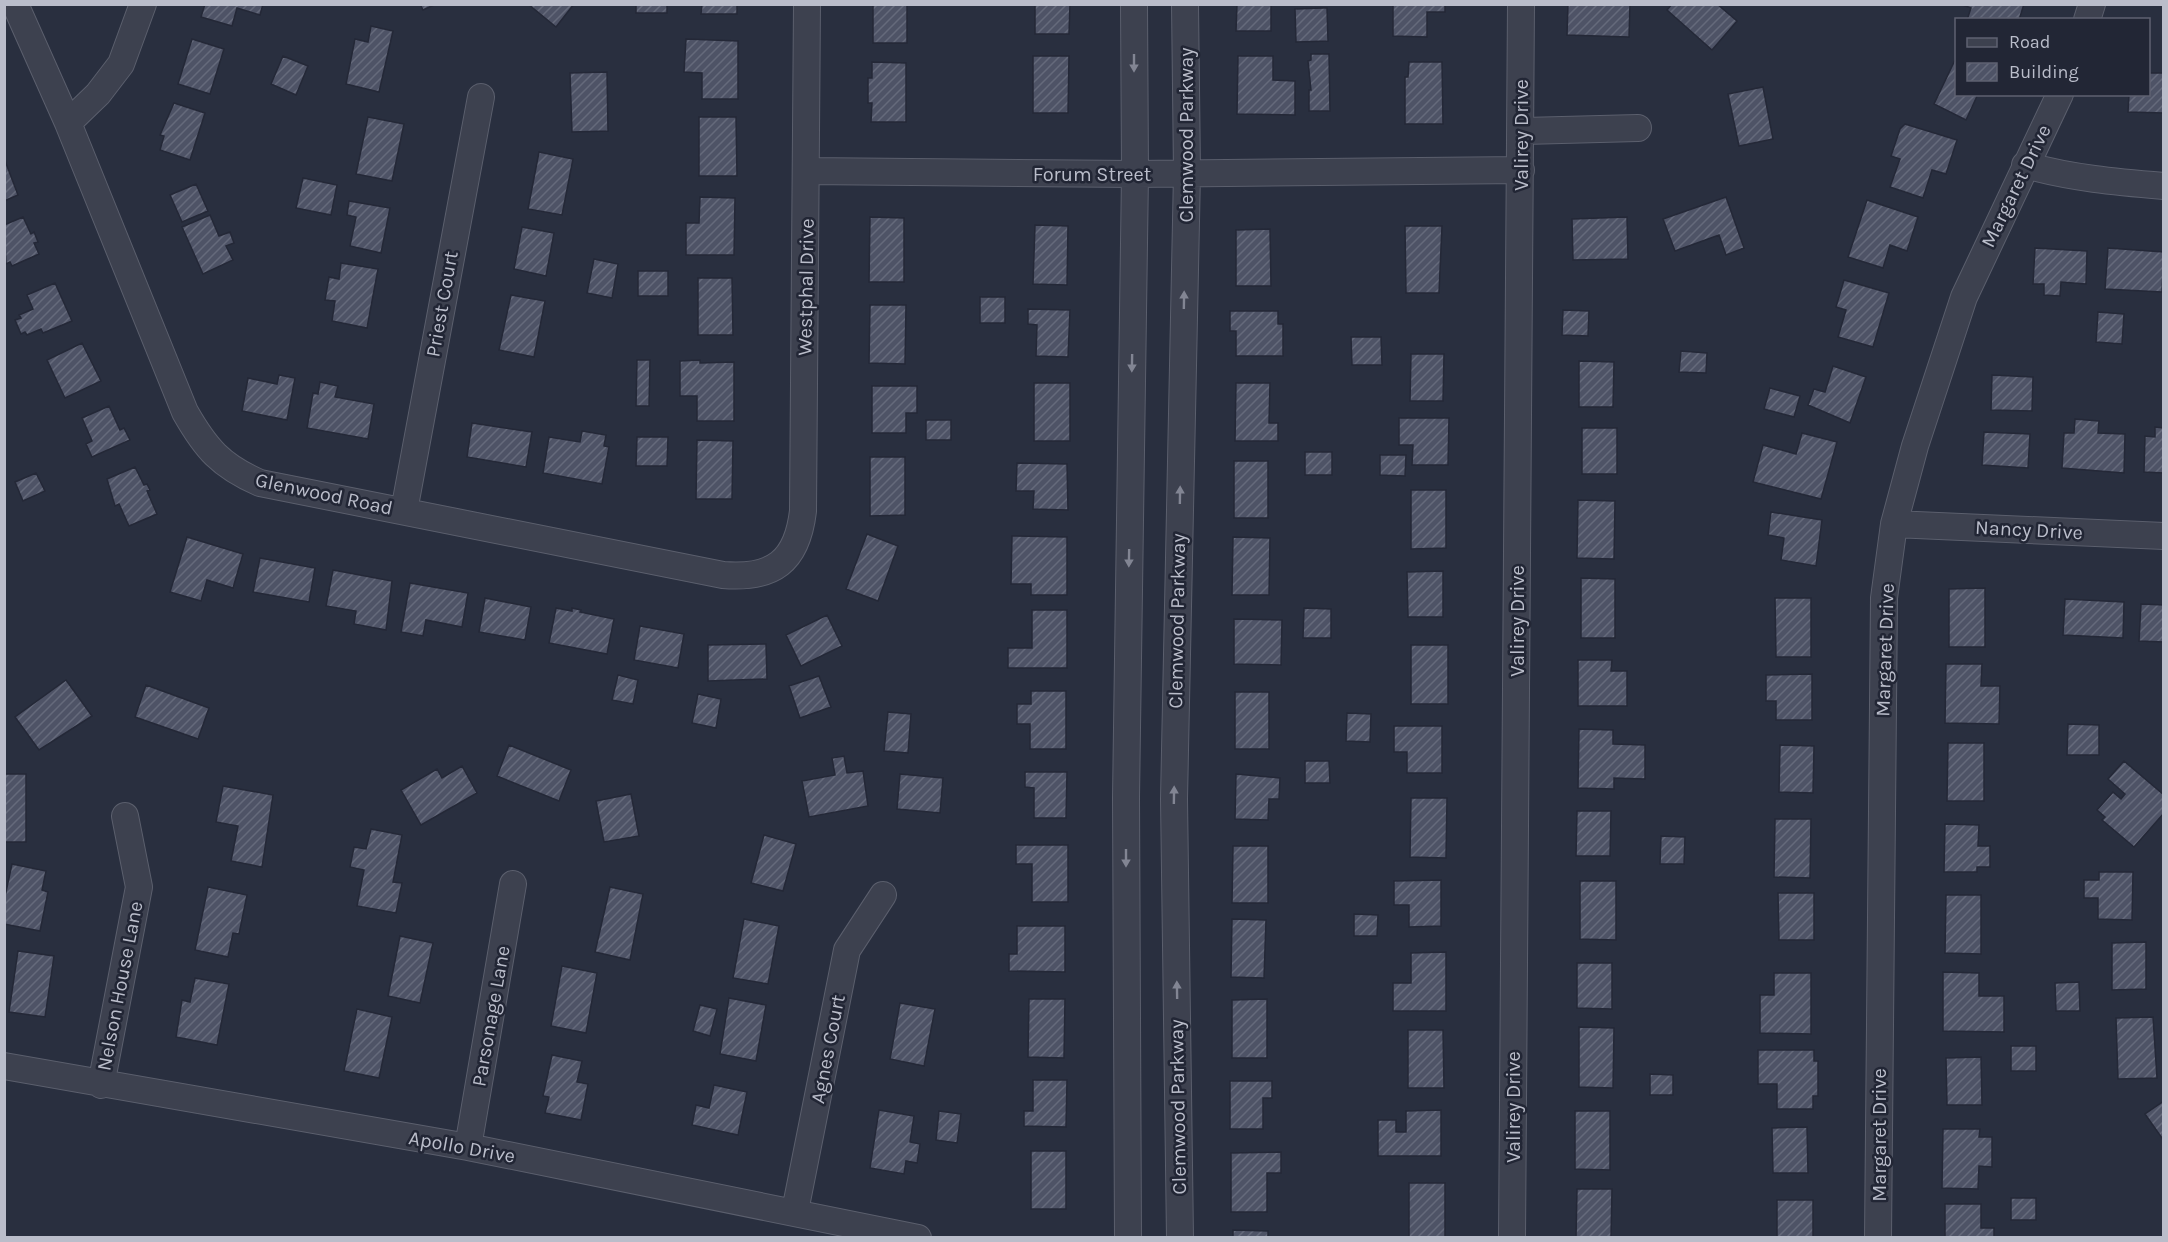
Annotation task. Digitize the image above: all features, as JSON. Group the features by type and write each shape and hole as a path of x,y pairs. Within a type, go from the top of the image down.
{"street":[{"name":"Glenwood Road","path":"15,4 68,123 185,412 201,440 221,462 260,483 723,575 749,577 781,563"},
{"path":"68,123 98,94 121,64 143,4"},
{"name":"Westphal Drive","path":"781,563 798,540 803,511 807,4"},
{"path":"1128,1238 1126,798 1135,174 1134,4"},
{"name":"Clemwood Parkway","path":"1180,1238 1174,799 1187,173 1185,4"},
{"name":"Valirey Drive","path":"1512,1238 1521,4"},
{"name":"Margaret Drive","path":"1878,1238 1884,598 1894,524 1918,435 1964,297 2059,96"},
{"name":"Priest Court","path":"404,511 480,97"},
{"path":"1521,131 1638,128"},
{"path":"2025,165 2062,176 2163,186"},
{"name":"Forum Street","path":"807,171 1135,174 1521,170"},
{"name":"Nancy Drive","path":"1894,524 2163,536"},
{"name":"Nelson House Lane","path":"101,1085 139,887 125,816"},
{"name":"Parsonage Lane","path":"468,1148 513,884"},
{"name":"Agnes Court","path":"795,1211 848,950 883,895"},
{"name":"Apollo Drive","path":"4,1066 101,1085 468,1148 795,1211 918,1238"}],"building":[{"path":"205,4 263,4 260,15 237,8 232,26 201,17"},
{"path":"420,4 436,4 423,10"},
{"path":"528,4 574,4 556,27"},
{"path":"636,4 667,4 667,13 636,13"},
{"path":"702,4 737,4 737,14 701,14"},
{"path":"873,4 907,4 907,43 873,43"},
{"path":"1035,4 1070,4 1069,34 1035,34"},
{"path":"1237,4 1271,4 1271,31 1236,31"},
{"path":"1393,4 1445,4 1445,12 1427,12 1427,37 1393,36"},
{"path":"1568,4 1630,4 1629,37 1567,35"},
{"path":"1672,4 1717,4 1737,21 1712,50 1667,10"},
{"path":"2024,4 2020,18 1968,18 1971,8 1963,5"},
{"path":"1327,8 1328,41 1296,42 1295,9"},
{"path":"371,26 393,31 379,92 346,84 355,39 368,42"},
{"path":"192,39 224,49 210,94 178,84"},
{"path":"686,39 738,41 738,99 702,99 702,73 684,72"},
{"path":"1311,54 1329,54 1330,111 1309,111 1309,90 1311,90 1308,61 1311,60"},
{"path":"283,56 308,66 296,95 271,84"},
{"path":"1033,56 1069,56 1068,113 1033,113"},
{"path":"1238,56 1273,56 1273,80 1295,81 1295,115 1237,114"},
{"path":"1955,60 1955,96 1977,96 1966,120 1934,104"},
{"path":"872,62 906,63 906,122 871,122 872,103 868,103 868,78 872,78"},
{"path":"1409,62 1442,62 1443,124 1405,124 1405,77 1408,77"},
{"path":"607,72 608,131 572,132 570,73"},
{"path":"2150,73 2164,73 2164,113 2128,112 2129,96 2150,96"},
{"path":"1763,87 1773,139 1739,146 1728,94"},
{"path":"174,103 205,113 190,160 160,150 164,136 160,135"},
{"path":"368,117 404,124 392,181 356,174"},
{"path":"699,117 736,117 737,176 699,176"},
{"path":"1905,124 1957,140 1946,174 1932,170 1923,198 1890,187 1900,159 1891,156 1900,129"},
{"path":"539,152 573,159 562,215 528,209"},
{"path":"4,158 18,195 4,201"},
{"path":"303,178 337,185 331,215 296,208"},
{"path":"196,184 208,211 182,222 170,195"},
{"path":"700,197 735,198 734,255 686,255 686,223 699,223"},
{"path":"1726,197 1744,248 1726,255 1719,235 1675,251 1663,219"},
{"path":"1867,200 1918,217 1907,251 1890,245 1883,268 1848,257"},
{"path":"349,201 390,208 381,253 350,246 356,217 347,215"},
{"path":"210,215 219,236 230,232 234,243 226,246 233,260 203,274 182,227"},
{"path":"23,217 31,234 34,232 38,242 34,243 39,254 12,266 10,262 6,264 4,225"},
{"path":"870,217 904,218 904,282 869,282"},
{"path":"1627,217 1628,259 1573,260 1572,219"},
{"path":"1035,225 1068,226 1067,285 1033,284"},
{"path":"1405,226 1442,226 1439,293 1406,293"},
{"path":"522,227 554,233 546,276 514,269"},
{"path":"1270,229 1271,286 1236,286 1236,230"},
{"path":"2035,248 2087,251 2086,284 2061,282 2060,296 2044,295 2044,284 2033,284"},
{"path":"2108,248 2164,252 2162,292 2105,289"},
{"path":"594,259 618,264 612,298 587,293"},
{"path":"341,263 378,269 367,328 332,321 335,301 325,300 329,277 339,279"},
{"path":"638,271 668,271 668,296 638,296"},
{"path":"698,278 732,278 733,335 698,335"},
{"path":"1844,280 1889,293 1873,347 1838,337 1846,310 1836,307"},
{"path":"55,283 72,321 43,333 41,329 27,335 25,332 21,334 15,320 21,318 19,315 33,309 27,295"},
{"path":"511,295 545,301 534,357 499,350"},
{"path":"980,297 1005,297 1005,323 980,323"},
{"path":"870,305 906,305 905,364 869,363"},
{"path":"1028,309 1070,310 1068,357 1036,356 1037,325 1028,324"},
{"path":"1563,310 1589,311 1588,336 1562,335"},
{"path":"1230,311 1278,311 1278,324 1283,324 1283,356 1236,356 1236,331 1230,331"},
{"path":"2098,312 2124,314 2122,344 2096,342"},
{"path":"1351,337 1381,337 1382,365 1352,365"},
{"path":"82,343 101,381 65,398 47,360"},
{"path":"1681,351 1707,353 1706,373 1679,372"},
{"path":"1411,354 1444,354 1443,401 1410,401"},
{"path":"637,360 650,360 649,406 636,406"},
{"path":"700,360 700,363 734,362 734,421 697,421 697,396 680,396 680,361"},
{"path":"1579,361 1614,362 1613,407 1579,407"},
{"path":"1833,366 1866,377 1850,423 1808,405 1814,389 1825,392"},
{"path":"279,375 295,378 287,420 242,411 248,378 277,384"},
{"path":"1992,375 2033,377 2032,411 1991,410"},
{"path":"320,382 338,386 335,397 374,404 368,439 307,428 313,393 318,394"},
{"path":"1034,383 1070,383 1070,441 1034,441"},
{"path":"1236,383 1270,383 1269,423 1278,423 1278,441 1235,441"},
{"path":"872,386 917,386 917,413 906,413 906,433 872,433"},
{"path":"1770,388 1800,396 1794,417 1764,409"},
{"path":"109,406 120,430 124,428 130,440 92,457 86,444 92,441 82,418"},
{"path":"1399,418 1449,418 1448,465 1412,465 1413,445 1399,445"},
{"path":"2075,419 2099,421 2098,433 2125,434 2124,473 2062,468 2064,433 2074,433"},
{"path":"926,420 951,420 951,440 926,440"},
{"path":"472,423 532,432 526,467 467,457"},
{"path":"2155,427 2164,428 2164,473 2144,472 2145,436 2155,437"},
{"path":"1582,428 1617,428 1617,474 1582,474"},
{"path":"582,431 606,435 604,446 609,447 602,484 543,473 549,437 580,442"},
{"path":"1984,432 2030,434 2028,468 1982,465"},
{"path":"1802,433 1837,442 1821,499 1753,482 1763,445 1796,454"},
{"path":"637,437 668,437 667,466 636,466"},
{"path":"697,440 733,441 732,499 696,499"},
{"path":"1305,452 1332,452 1332,475 1305,475"},
{"path":"1380,455 1406,455 1405,476 1380,475"},
{"path":"870,457 905,457 905,515 870,516"},
{"path":"1234,461 1268,461 1268,518 1234,518"},
{"path":"1017,463 1067,464 1068,510 1033,509 1034,491 1016,491"},
{"path":"135,467 144,485 147,484 150,490 147,491 157,514 129,526 119,504 115,506 107,479"},
{"path":"36,473 45,491 23,501 15,482"},
{"path":"1411,490 1446,490 1446,548 1411,549"},
{"path":"1578,500 1615,501 1614,559 1577,558"},
{"path":"1771,512 1822,520 1816,566 1781,560 1784,538 1768,535"},
{"path":"867,534 898,546 878,601 846,589"},
{"path":"1012,536 1067,537 1067,595 1031,595 1031,584 1011,584"},
{"path":"187,537 243,554 233,588 207,580 201,601 170,592"},
{"path":"1233,537 1270,538 1269,595 1232,595"},
{"path":"260,558 315,568 309,602 253,592"},
{"path":"333,570 392,581 386,630 354,624 356,611 326,606"},
{"path":"1443,571 1443,617 1408,617 1407,572"},
{"path":"1581,578 1615,579 1615,638 1581,638"},
{"path":"410,583 468,593 462,627 426,620 423,636 401,632"},
{"path":"1985,588 1985,647 1949,647 1949,589"},
{"path":"485,598 531,607 525,640 479,632"},
{"path":"1775,598 1811,598 1811,657 1776,657"},
{"path":"2065,599 2124,602 2123,638 2063,635"},
{"path":"2141,604 2164,605 2164,642 2139,641"},
{"path":"556,608 572,611 572,608 581,610 580,612 614,619 607,654 549,643"},
{"path":"1304,608 1331,609 1331,638 1303,638"},
{"path":"1032,610 1067,610 1067,668 1008,668 1008,648 1032,648"},
{"path":"827,615 842,646 801,666 786,635"},
{"path":"1234,619 1282,620 1281,665 1234,664"},
{"path":"640,626 684,634 678,668 634,660"},
{"path":"766,644 767,679 708,681 708,645"},
{"path":"1411,645 1448,645 1448,704 1411,704"},
{"path":"1578,660 1612,660 1611,671 1627,671 1627,706 1578,706"},
{"path":"1946,664 1982,664 1981,686 2000,686 1999,724 1945,723"},
{"path":"1812,674 1812,720 1776,720 1776,701 1766,701 1766,675"},
{"path":"618,675 638,680 633,704 612,700"},
{"path":"819,676 831,707 800,718 789,686"},
{"path":"66,680 92,716 39,750 15,717"},
{"path":"146,685 209,708 198,739 135,717"},
{"path":"1031,691 1066,691 1066,749 1030,749 1030,724 1017,724 1017,704 1031,704"},
{"path":"1235,692 1269,692 1269,749 1235,749"},
{"path":"698,694 721,699 716,728 692,723"},
{"path":"888,712 911,714 908,753 884,751"},
{"path":"1347,713 1371,714 1370,742 1346,741"},
{"path":"2068,724 2099,725 2099,755 2067,755"},
{"path":"1394,726 1442,726 1442,773 1407,773 1407,752 1394,752"},
{"path":"1579,729 1613,730 1613,744 1645,745 1645,779 1614,778 1614,789 1578,788"},
{"path":"1948,743 1984,743 1984,801 1947,801"},
{"path":"509,745 571,770 559,801 497,776"},
{"path":"1780,745 1814,746 1813,793 1779,792"},
{"path":"844,756 847,773 863,771 868,806 809,817 802,781 835,775 832,758"},
{"path":"1305,761 1329,761 1330,783 1305,783"},
{"path":"2124,761 2164,795 2164,813 2134,847 2102,820 2105,817 2097,810 2113,792 2121,799 2125,794 2108,779"},
{"path":"462,766 477,793 421,825 401,790 437,769 442,778"},
{"path":"1025,772 1067,772 1066,818 1034,818 1034,788 1025,787"},
{"path":"4,774 26,774 26,842 4,842"},
{"path":"900,774 943,778 940,813 897,809"},
{"path":"1236,774 1280,778 1279,799 1269,799 1268,820 1235,819"},
{"path":"223,786 273,795 262,867 231,861 238,826 216,822"},
{"path":"631,794 639,836 604,842 596,801"},
{"path":"1411,798 1447,798 1446,858 1410,857"},
{"path":"1577,811 1611,811 1610,856 1576,856"},
{"path":"1775,819 1811,819 1810,878 1774,877"},
{"path":"1945,824 1979,825 1978,846 1990,846 1990,867 1977,867 1977,872 1944,872"},
{"path":"371,829 402,835 393,882 402,883 396,913 357,906 364,870 350,867 354,847 366,849"},
{"path":"764,835 796,844 783,891 751,883"},
{"path":"1661,836 1685,837 1684,864 1660,864"},
{"path":"1016,845 1068,845 1068,902 1032,902 1032,864 1016,864"},
{"path":"1233,846 1268,846 1268,903 1232,903"},
{"path":"12,864 46,871 42,890 48,892 40,931 4,924 4,901"},
{"path":"2099,872 2133,872 2132,920 2098,919 2098,898 2084,898 2084,880 2099,880"},
{"path":"1441,880 1441,926 1409,927 1409,905 1394,905 1394,881"},
{"path":"1580,881 1616,881 1616,940 1580,939"},
{"path":"208,887 247,895 239,934 233,933 228,957 195,950"},
{"path":"610,887 643,894 630,960 595,952"},
{"path":"1778,893 1814,893 1814,940 1779,940"},
{"path":"1946,895 1981,895 1981,954 1945,953"},
{"path":"1354,914 1378,915 1377,936 1354,936"},
{"path":"744,919 779,926 768,984 733,978"},
{"path":"1232,919 1266,920 1264,978 1231,977"},
{"path":"1017,926 1065,926 1065,972 1009,971 1009,954 1017,954"},
{"path":"400,936 433,943 420,1003 388,996"},
{"path":"2146,942 2146,989 2112,990 2112,943"},
{"path":"18,951 54,956 45,1017 9,1012"},
{"path":"1446,952 1446,1011 1393,1011 1393,983 1411,983 1411,953"},
{"path":"1577,963 1612,963 1612,1009 1577,1008"},
{"path":"562,966 597,973 586,1033 551,1026"},
{"path":"1943,972 1979,973 1979,996 2004,996 2004,1032 1943,1031"},
{"path":"1774,973 1811,973 1811,1034 1760,1033 1760,995 1774,995"},
{"path":"195,978 229,984 217,1045 176,1037 182,1000 190,1002"},
{"path":"2079,982 2080,1011 2056,1011 2055,983"},
{"path":"729,998 766,1005 756,1061 720,1054"},
{"path":"1029,999 1065,999 1064,1058 1028,1057"},
{"path":"1267,999 1267,1058 1232,1058 1232,1000"},
{"path":"900,1003 935,1009 924,1066 890,1059"},
{"path":"700,1005 717,1009 710,1036 693,1031"},
{"path":"357,1009 392,1017 379,1078 344,1071"},
{"path":"2153,1017 2157,1078 2118,1079 2116,1018"},
{"path":"1579,1027 1614,1028 1613,1088 1579,1087"},
{"path":"1408,1030 1443,1030 1444,1088 1408,1088"},
{"path":"2011,1046 2036,1046 2036,1071 2011,1071"},
{"path":"1758,1050 1814,1050 1814,1061 1818,1061 1818,1096 1813,1096 1813,1109 1777,1109 1777,1084 1758,1084"},
{"path":"552,1055 582,1061 577,1082 588,1084 581,1120 545,1113 549,1097 543,1096"},
{"path":"1981,1057 1982,1105 1947,1105 1946,1058"},
{"path":"1650,1074 1673,1075 1673,1095 1650,1095"},
{"path":"1033,1080 1067,1080 1066,1127 1024,1126 1024,1111 1033,1111"},
{"path":"1230,1081 1272,1081 1272,1098 1263,1098 1263,1129 1230,1129"},
{"path":"714,1085 747,1092 738,1135 692,1125 696,1105 709,1108"},
{"path":"2164,1101 2164,1141 2145,1114"},
{"path":"879,1110 914,1116 910,1142 920,1144 917,1163 906,1161 904,1174 870,1168"},
{"path":"1441,1110 1441,1156 1378,1156 1378,1120 1396,1120 1396,1132 1406,1132 1406,1111"},
{"path":"939,1111 961,1114 957,1143 936,1140"},
{"path":"1575,1111 1610,1111 1610,1170 1575,1169"},
{"path":"1807,1127 1808,1173 1773,1173 1772,1128"},
{"path":"1943,1129 1980,1129 1979,1137 1992,1137 1992,1167 1979,1166 1978,1189 1942,1188"},
{"path":"1031,1151 1066,1151 1066,1209 1031,1209"},
{"path":"1281,1152 1281,1173 1267,1173 1267,1212 1231,1212 1231,1153"},
{"path":"1409,1183 1445,1183 1445,1238 1409,1238"},
{"path":"1577,1189 1612,1189 1611,1238 1576,1238"},
{"path":"2011,1198 2036,1198 2036,1220 2011,1220"},
{"path":"1777,1200 1813,1200 1813,1238 1777,1238"},
{"path":"1945,1204 1981,1204 1981,1228 1994,1228 1994,1238 1945,1238"},
{"path":"1233,1230 1268,1231 1268,1238 1233,1238"}]}
